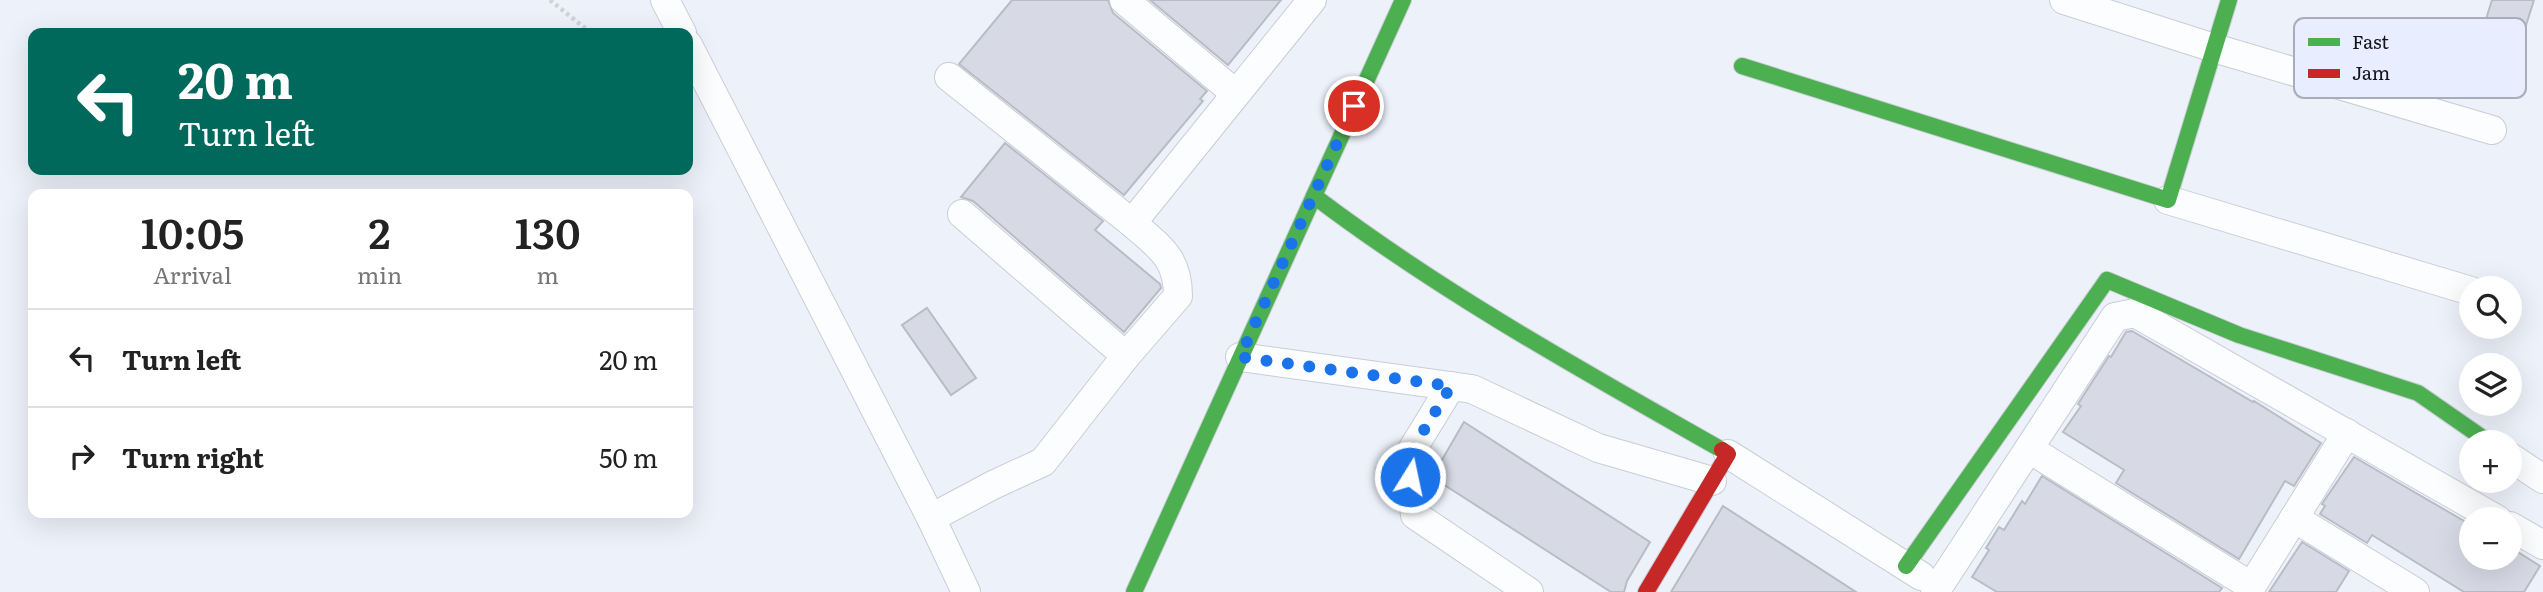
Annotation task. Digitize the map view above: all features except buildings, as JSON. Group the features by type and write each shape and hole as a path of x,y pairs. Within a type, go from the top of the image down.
{"street":[{"path":"665,0 679,28"},
{"path":"1124,0 1236,93"},
{"path":"1132,223 1312,0"},
{"path":"2064,0 2294,72"},
{"path":"2168,200 2229,0"},
{"path":"1133,592 1314,196 1392,5"},
{"path":"693,55 931,518 966,592"},
{"path":"1742,66 2168,200 2459,287"},
{"path":"931,518 1043,462 1126,356 1178,296 1178,283 1170,256 949,77"},
{"path":"2383,98 2491,130"},
{"path":"1314,196 1377,244 1539,346 1728,454 1906,566 1937,589 2115,317 2135,313 2475,507"},
{"path":"962,214 1126,356"},
{"path":"1906,566 2108,280 2239,335 2418,393 2471,430"},
{"path":"1240,357 1472,389 1598,447 1712,481"},
{"path":"1451,386 1407,458 1415,515 1530,592"},
{"path":"2029,449 2249,589 2347,433"},
{"path":"1646,592 1728,454"},
{"path":"2522,465 2543,480"},
{"path":"2294,518 2413,592"},
{"path":"2522,533 2543,545"}],"path":[{"path":"550,0 585,28"}],"traffic: fast":[{"path":"1134,592 1403,0"},
{"path":"1742,66 2168,200 2229,0"},
{"path":"1314,196 1463,298 1722,450"},
{"path":"1906,566 2107,280 2239,335 2418,393 2471,430"}],"traffic: jam":[{"path":"1646,592 1728,454 1722,450"}],"route":[{"path":"1354,106 1240,357 1451,386 1407,458 1410,477"}]}
